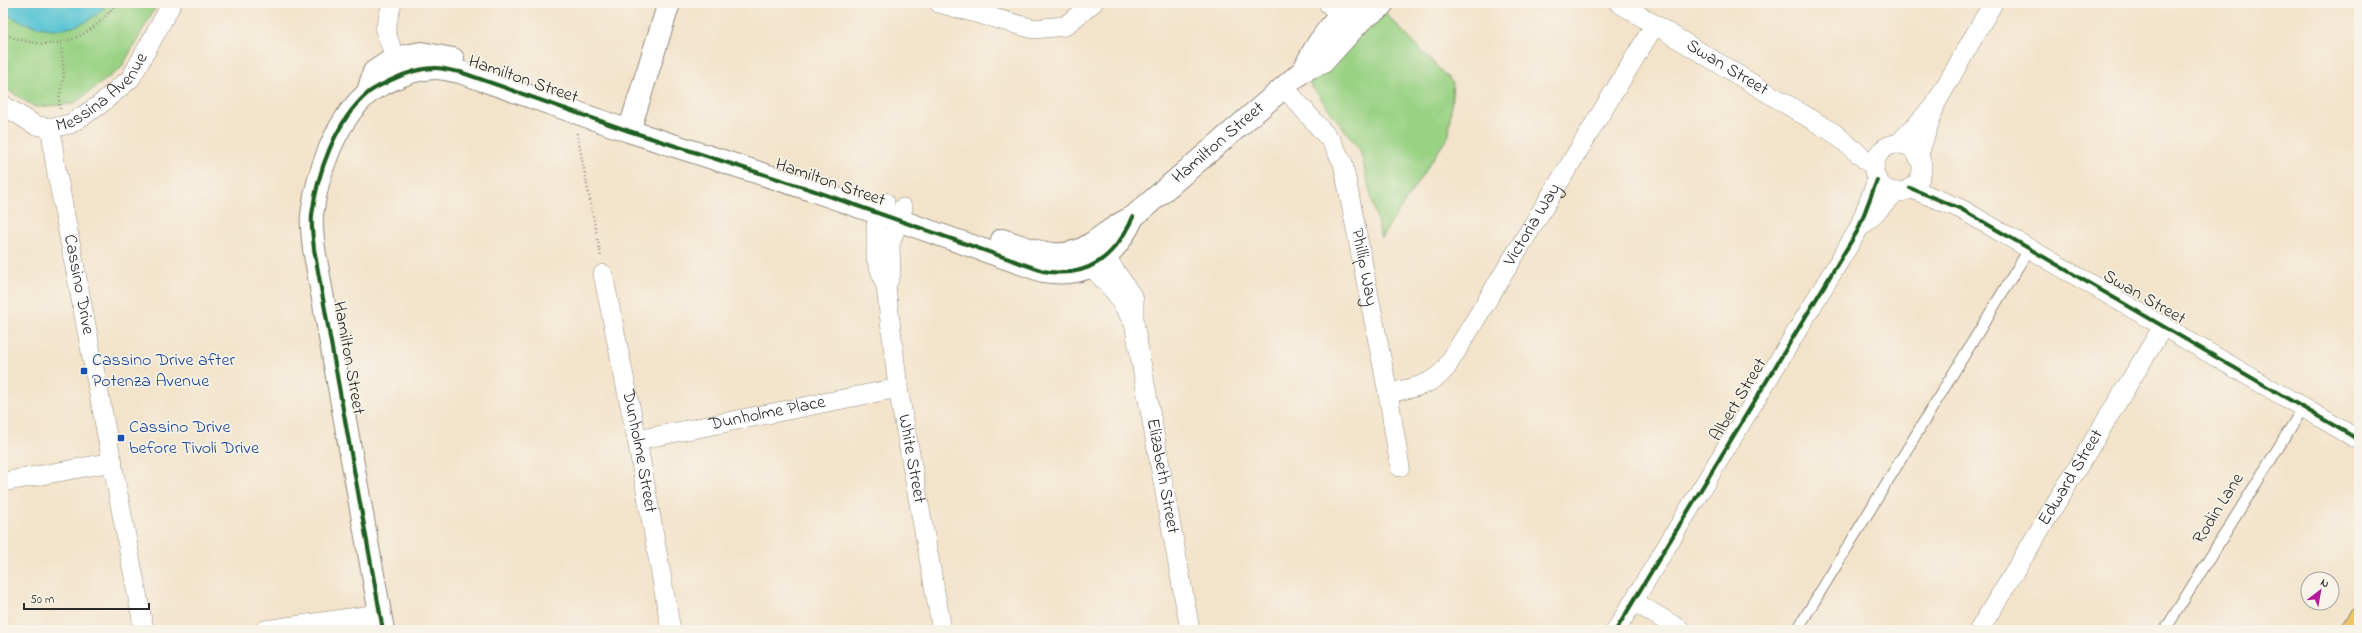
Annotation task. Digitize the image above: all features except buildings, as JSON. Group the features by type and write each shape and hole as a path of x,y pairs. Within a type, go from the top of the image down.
{"main road":[{"path":"2352,630 2359,619"}],"street":[{"name":"Messina Avenue","path":"3,105 35,125 56,127 70,124 98,106 131,78 172,3"},
{"path":"392,3 385,30 398,67"},
{"path":"631,125 669,3"},
{"path":"939,3 1034,30 1065,26 1093,3"},
{"name":"Hamilton Street","path":"381,622 314,249 312,217 316,188 324,162 334,138 355,106 368,92 398,67 436,68 460,72 516,86 891,211 959,240 1043,271 1071,273 1096,252 1125,234 1133,217 1304,70 1323,62 1348,11 1380,7 1383,3"},
{"name":"Swan Street","path":"1619,3 1654,26 1834,133 1876,174"},
{"path":"1936,104 1892,146 1877,156 1876,174 1883,187 1903,190 1917,181 1936,104 1993,3"},
{"name":"Victoria Way","path":"1388,393 1425,385 1437,379 1446,368 1654,26"},
{"name":"Phillip Way","path":"1284,87 1331,141 1343,162 1388,393 1400,467"},
{"name":"Cassino Drive","path":"56,127 56,163 144,630"},
{"name":"Swan Street","path":"1834,133 1892,146"},
{"path":"1892,146 1908,147 1920,164"},
{"name":"Swan Street","path":"1920,164 1961,209"},
{"name":"Albert Street","path":"1616,630 1858,230 1876,174"},
{"name":"Swan Street","path":"1903,190 1961,209 2359,440"},
{"name":"Albert Street","path":"1858,230 1903,190"},
{"name":"White Street","path":"891,211 891,274 886,287 898,388 942,630"},
{"name":"Elizabeth Street","path":"1096,252 1134,299 1134,323 1190,630"},
{"name":"Dunholme Street","path":"603,274 637,440 671,630"},
{"name":"Edward Street","path":"1979,630 2164,326"},
{"name":"Dunholme Place","path":"637,440 898,388"},
{"path":"3,482 113,462"},
{"path":"1633,601 1681,630"},
{"path":"265,630 381,622"}],"lane":[{"path":"1796,630 2029,249"},
{"name":"Rodin Lane","path":"2165,630 2303,408"}],"path":[{"path":"3,32 9,36 36,44 61,44 91,30 106,17 116,3"},
{"path":"56,127 59,98 64,75 61,44"},
{"path":"578,129 603,274"}],"green space":[{"path":"3,3 158,3 121,68 73,104 35,107 3,87"},
{"path":"1385,13 1453,83 1449,135 1381,238 1360,150 1309,83"}],"water":[{"path":"3,3 108,3 97,14 84,22 72,27 58,29 31,25 17,19 3,12"}],"cycle path":[{"path":"383,630 314,249 312,223 314,199 318,183 323,166 337,133 356,105 375,88 400,76 423,69 439,68 460,72 629,131 812,190 1043,271 1059,273 1074,272 1087,268 1098,262 1118,243 1133,217"},
{"path":"1616,630 1858,230 1877,180"},
{"path":"1910,188 1961,209 2359,440"}],"place":[{"name":"Cassino Drive after Potenza Avenue","path":"84,371"},
{"name":"Cassino Drive before Tivoli Drive","path":"121,438"}]}
